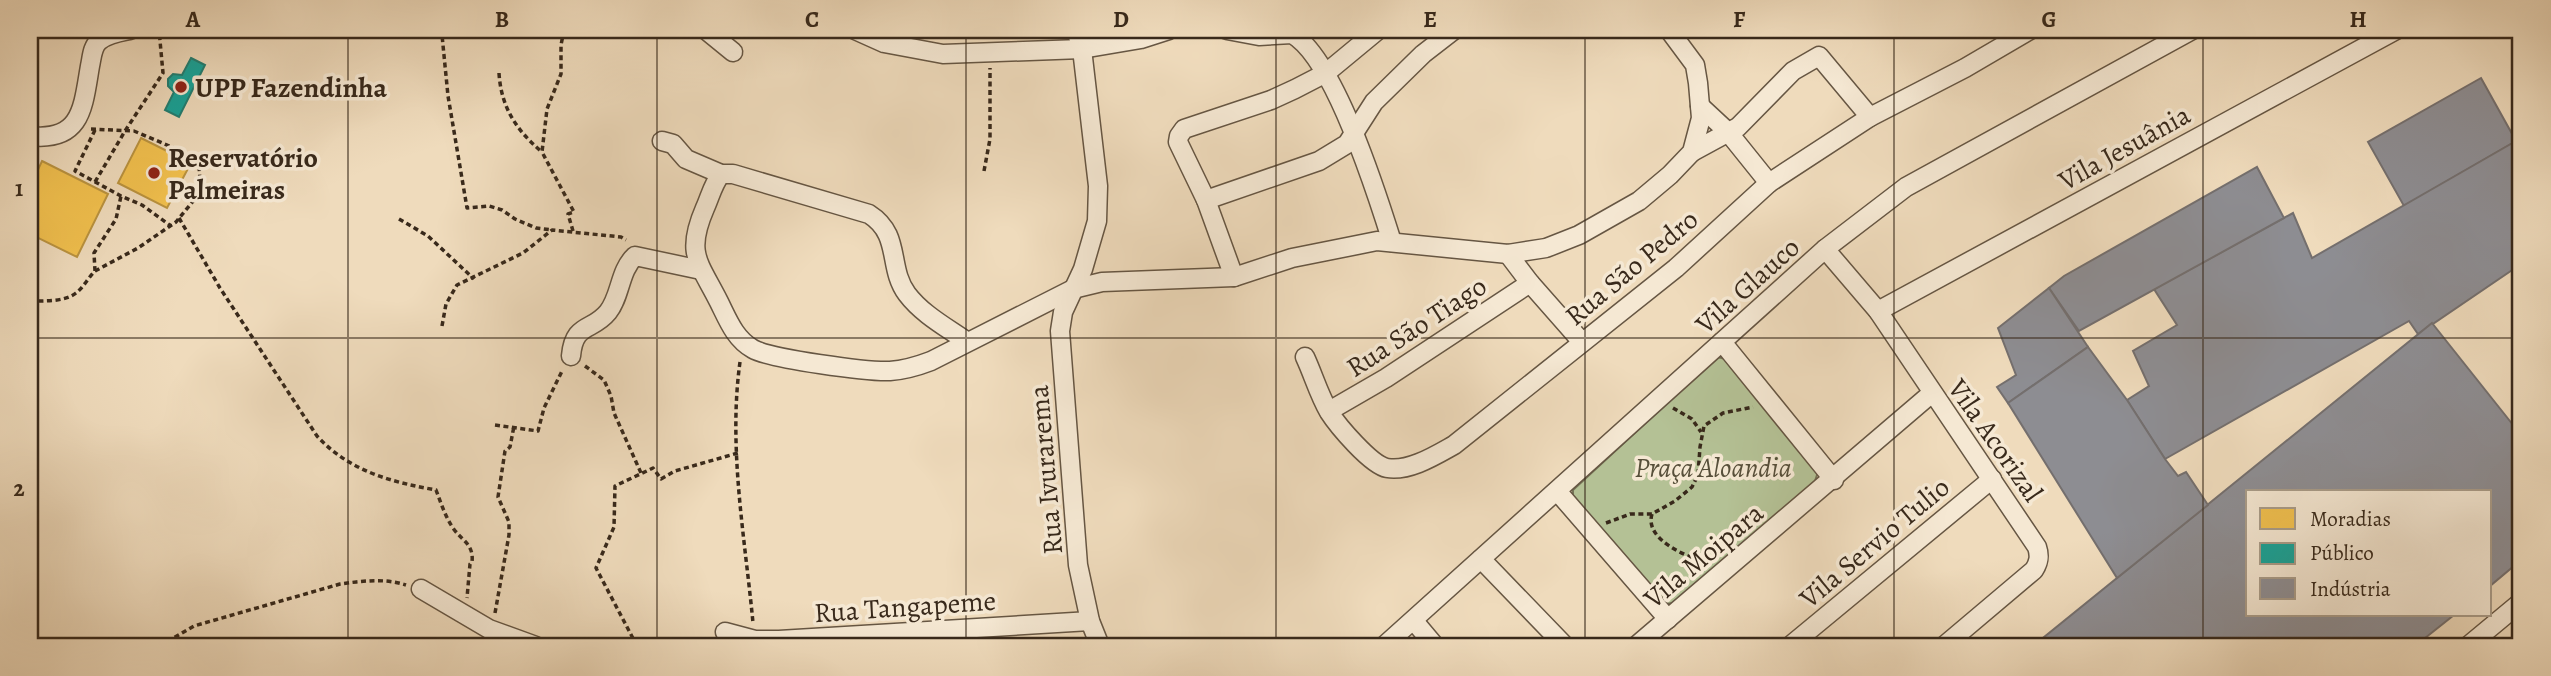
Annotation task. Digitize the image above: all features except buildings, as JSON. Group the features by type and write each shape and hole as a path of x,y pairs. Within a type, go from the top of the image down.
{"street":[{"path":"30,136 54,136 73,126 83,104 93,48 107,36 130,30"},
{"path":"706,30 733,52"},
{"path":"855,30 884,43 943,54 1082,49 1169,30"},
{"name":"Rua Ivurarema","path":"1076,30 1082,49 1098,186 1097,221 1086,261 1063,313 1060,331 1079,565 1090,621 1100,646"},
{"path":"1227,30 1259,36 1293,34 1306,44 1325,73 1369,167 1392,242"},
{"path":"1234,277 1206,200 1178,142 1179,136 1184,130 1271,100 1325,73 1378,30"},
{"path":"1206,200 1319,161 1348,144 1374,102 1423,54 1454,30"},
{"path":"1670,30 1695,65 1701,118 1692,152"},
{"name":"Rua São Pedro","path":"1305,356 1329,411 1342,429 1378,464 1389,469 1427,460 1454,445 1676,268 1769,183 1870,117 1965,68 2030,30"},
{"name":"Vila Glauco","path":"1384,646 1825,249 1877,207 1918,180 2192,30"},
{"name":"Vila Jesuânia","path":"1878,311 2391,31"},
{"path":"721,174 694,236 695,254 701,270 743,343 756,351 773,356 888,371 931,361 1073,289 1102,282 1234,277 1292,258 1360,243 1392,242 1508,254 1546,248 1579,235 1639,201 1692,152 1738,127 1793,71 1819,56 1870,117"},
{"path":"1700,106 1727,132 1769,183"},
{"path":"662,141 673,144 686,159 721,174 733,174 838,204 869,214 880,221 886,229 899,280 906,293 918,307 966,341"},
{"name":"Vila Acorizal","path":"1825,249 1878,311 2037,547 2038,563 2034,570 1944,646"},
{"path":"1508,254 1582,342"},
{"path":"571,356 572,343 578,332 606,314 611,307 624,273 635,256 701,270"},
{"name":"Rua São Tiago","path":"1329,411 1387,378 1530,283"},
{"path":"1723,342 1833,480"},
{"name":"Vila Moipara","path":"1636,646 1932,393"},
{"name":"Vila Servio Tulio","path":"1790,646 1992,479"},
{"path":"1557,492 1668,619"},
{"path":"1481,559 1565,646"},
{"path":"421,589 489,629 536,646"},
{"path":"2468,646 2521,603"},
{"name":"Rua Tangapeme","path":"725,632 755,640 779,640 1090,621"},
{"path":"1414,621 1435,646"}],"path":[{"path":"95,182 163,73 159,30"},
{"path":"456,30 442,35 448,96 467,208 489,206 536,228 621,237 629,242"},
{"path":"542,152 547,109 561,74 564,30"},
{"path":"984,171 990,139 990,53"},
{"path":"499,73 501,93 508,113 526,139 542,152 574,212 568,214 573,231"},
{"path":"30,301 56,300 75,294 95,271 138,248 171,226 198,192 200,180 196,159 142,134 73,126"},
{"path":"95,130 75,171 142,205 171,226"},
{"path":"95,271 94,253 116,219 121,196"},
{"path":"179,218 220,288 317,436 333,453 400,483 436,489 454,530 469,543 473,555 466,615"},
{"path":"399,219 428,236 474,279"},
{"path":"442,326 446,303 457,285 523,253 552,230"},
{"path":"743,343 737,385 737,453 755,640"},
{"path":"495,425 538,430 544,408 571,356 604,380 614,413 641,473"},
{"path":"1661,398 1699,426 1702,434"},
{"path":"1593,533 1619,517 1639,512 1652,514 1675,501 1692,487 1698,475 1704,426 1723,413 1758,405 1769,399"},
{"path":"489,629 498,603 509,536 509,522 499,497 505,451 510,447 514,426"},
{"path":"637,646 596,568 614,527 615,486 653,468 661,479 675,471 737,453"},
{"path":"1652,514 1650,521 1653,529 1673,549 1687,557 1730,566"},
{"path":"160,646 169,644 194,626 205,622 340,584 393,581 421,589"}],"green space":[{"name":"Praça Aloandia","path":"1717,357 1726,359 1818,472 1814,484 1673,603 1665,604 1573,497 1573,490"}],"place":[{"name":"UPP Fazendinha","path":"181,87"},
{"name":"Reservatório Palmeiras","path":"154,173"}]}
